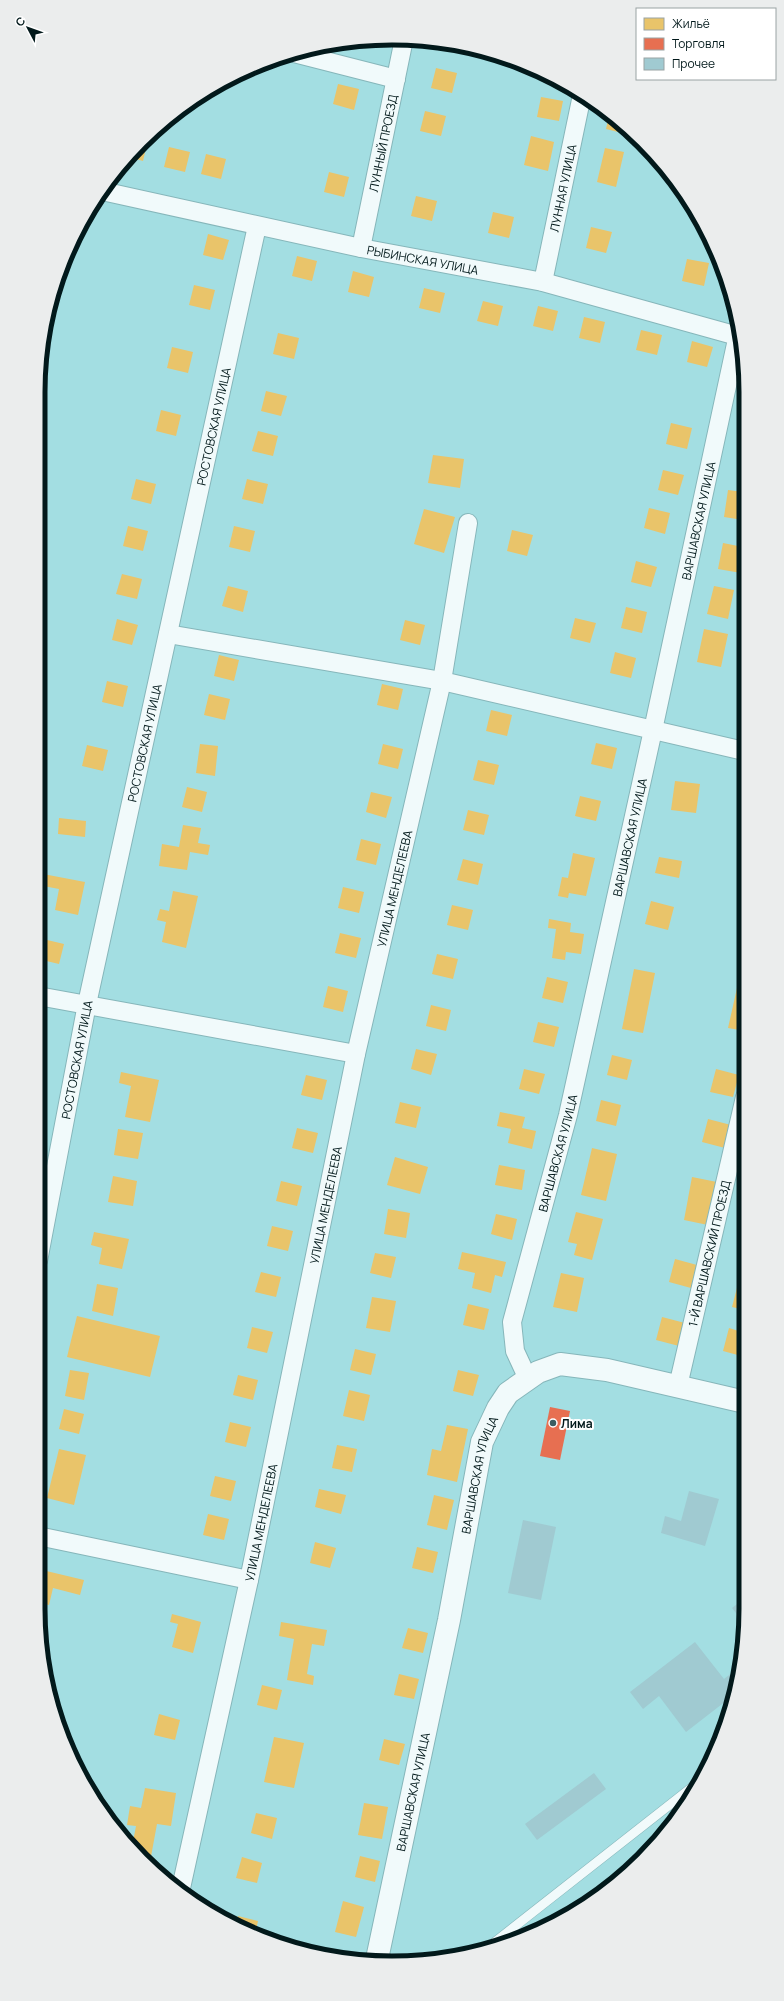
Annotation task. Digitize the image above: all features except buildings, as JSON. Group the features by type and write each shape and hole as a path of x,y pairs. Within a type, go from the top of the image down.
{"main road":[{"path":"528,1379 538,1372 560,1364 607,1370 739,1400"},
{"name":"ВАРШАВСКАЯ УЛИЦА","path":"378,1955 449,1620 482,1442 490,1423 508,1393 528,1379"}],"street":[{"name":"ЛУННЫЙ ПРОЕЗД","path":"361,248 403,45"},
{"path":"306,56 396,79"},
{"name":"ЛУННАЯ УЛИЦА","path":"543,282 581,100"},
{"name":"РЫБИНСКАЯ УЛИЦА","path":"108,192 361,248 543,282 734,334"},
{"name":"РОСТОВСКАЯ УЛИЦА","path":"45,1224 87,1004 256,226"},
{"name":"ВАРШАВСКАЯ УЛИЦА","path":"528,1379 515,1351 512,1322 568,1115 736,348"},
{"name":"УЛИЦА МЕНДЕЛЕЕВА","path":"182,1885 249,1580 356,1054 442,681 468,523"},
{"path":"168,634 442,681 739,750"},
{"path":"45,997 356,1054"},
{"name":"1-Й ВАРШАВСКИЙ ПРОЕЗД","path":"678,1386 739,1123"},
{"path":"45,1537 249,1580"}],"lane":[{"path":"498,1940 688,1790"}],"place":[{"name":"Лима","path":"553,1423"}]}
